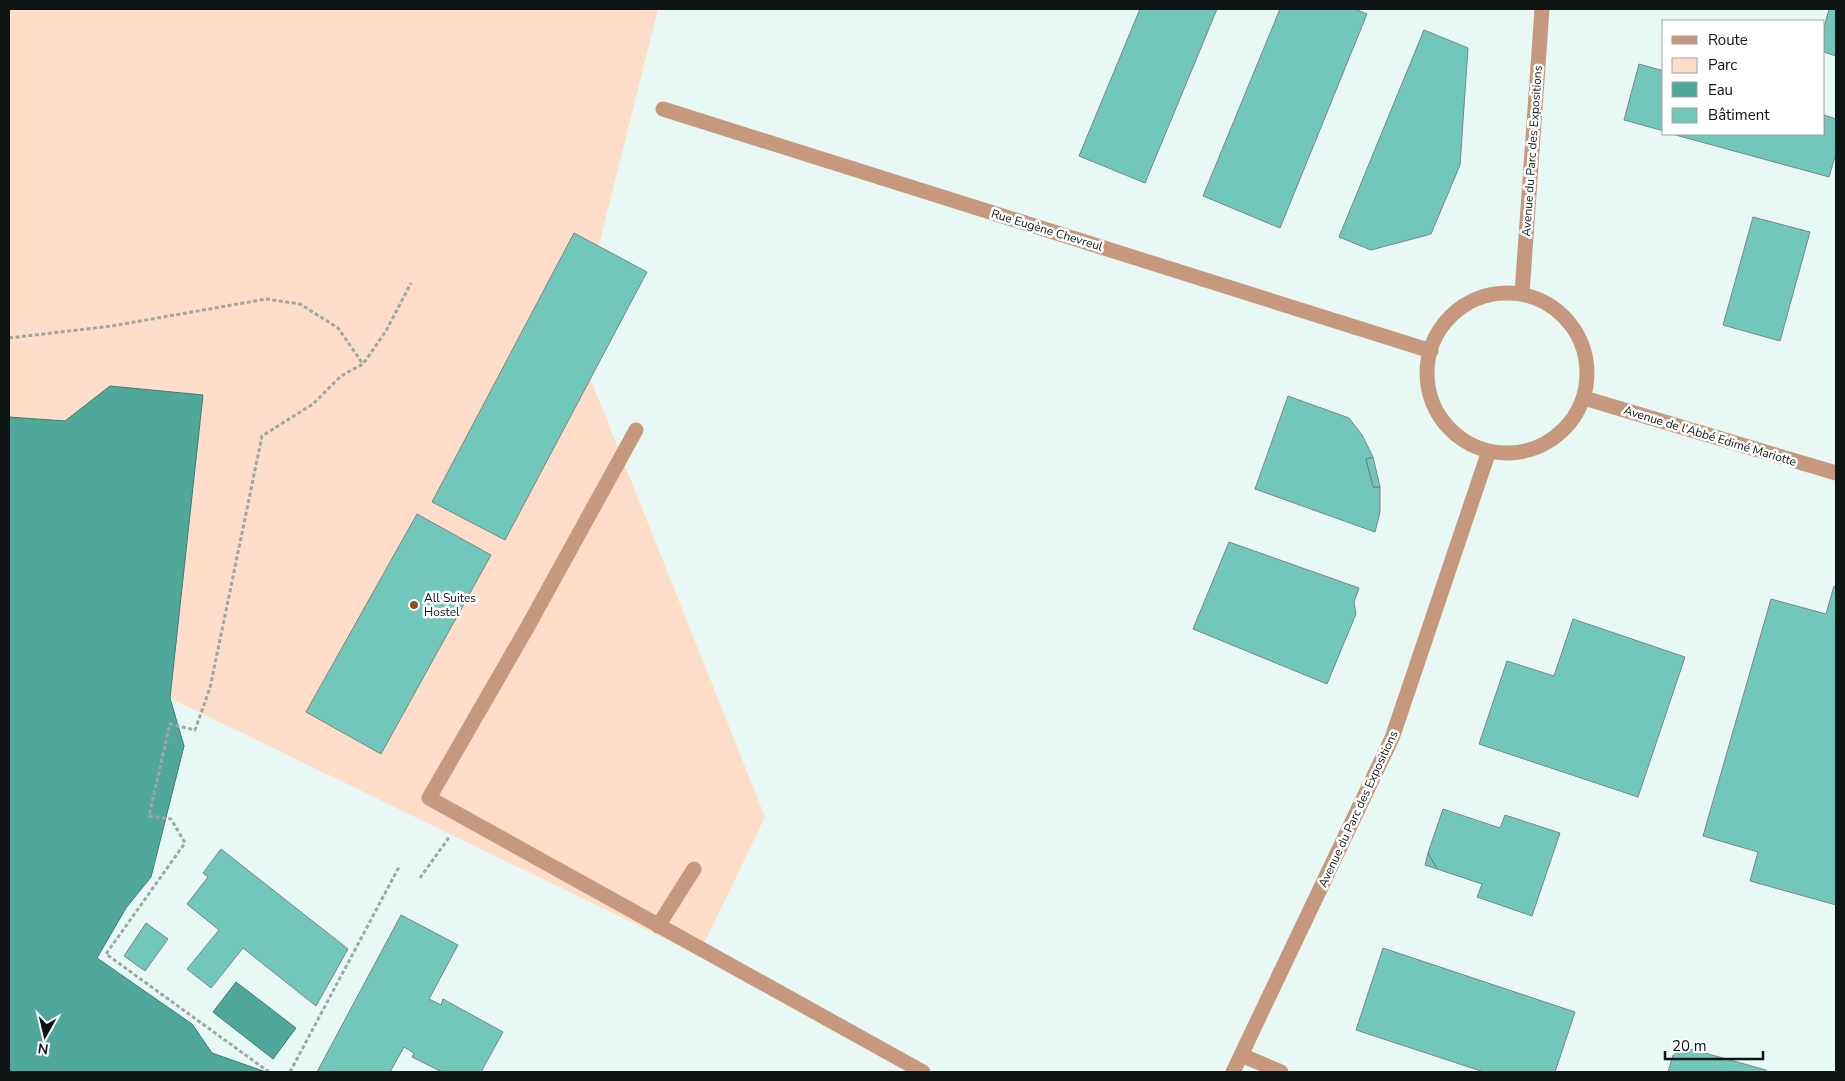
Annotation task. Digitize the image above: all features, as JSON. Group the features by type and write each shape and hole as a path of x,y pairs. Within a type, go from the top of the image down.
{"street":[{"name":"Avenue du Parc des Expositions","path":"1522,294 1542,9"},
{"name":"Rue Eugène Chevreul","path":"663,109 1431,351"},
{"path":"1502,293 1522,294 1541,300 1558,310 1571,324 1581,340 1588,378 1584,398 1577,413 1567,427 1554,438 1523,452 1489,451 1470,444 1453,432 1440,416 1431,397 1427,377 1431,351 1435,337 1447,320 1463,306 1482,297 1502,293"},
{"name":"Avenue de l'Abbé Edimé Mariotte","path":"1584,398 1836,473"},
{"path":"636,430 528,628 429,798 923,1072"},
{"name":"Avenue du Parc des Expositions","path":"1233,1072 1392,738 1489,451"},
{"path":"658,926 694,869"},
{"path":"1241,1055 1281,1072"}],"path":[{"path":"269,1072 106,954 185,843 171,820 149,816 170,724 195,730 210,688 262,436 313,404 341,376 363,364 386,331 411,284"},
{"path":"9,338 112,326 266,299 300,304 338,328 363,364"},
{"path":"420,878 463,818"},
{"path":"290,1072 399,867"}],"green space":[{"path":"9,9 658,9 575,340 765,817 698,956 170,698 203,396 110,386 65,421 9,417"}],"water":[{"path":"110,386 203,395 170,698 184,746 151,877 126,908 97,958 192,1024 212,1053 266,1072 9,1072 9,417 65,421"},
{"path":"236,982 296,1028 273,1059 213,1012"}],"building":[{"path":"1140,9 1217,9 1145,183 1079,156"},
{"path":"1280,9 1355,9 1367,14 1280,228 1203,196"},
{"path":"1829,9 1836,9 1836,56 1825,52 1825,24"},
{"path":"1424,30 1468,48 1460,165 1431,234 1371,250 1339,237"},
{"path":"1639,64 1662,70 1662,130 1624,120"},
{"path":"1825,115 1836,119 1836,153 1829,177 1676,135 1825,135"},
{"path":"1753,217 1810,232 1780,341 1723,325"},
{"path":"574,233 647,272 505,540 432,502"},
{"path":"1288,396 1349,418 1362,435 1373,457 1366,459 1373,487 1380,487 1380,512 1375,532 1255,489"},
{"path":"1373,457 1380,487 1373,487 1366,459"},
{"name":"All Suites Hostel","path":"417,514 491,555 381,754 306,712"},
{"path":"1229,542 1359,588 1354,602 1356,614 1327,684 1193,629"},
{"path":"1834,586 1836,587 1836,905 1750,881 1758,852 1703,836 1771,599 1826,614"},
{"path":"1573,619 1685,657 1638,797 1479,744 1507,661 1554,676"},
{"path":"1443,809 1500,828 1505,815 1560,833 1532,916 1477,897 1482,884 1437,869 1428,853"},
{"path":"221,849 348,949 316,1006 243,948 211,988 187,969 219,930 187,904 208,877 203,873"},
{"path":"1428,853 1437,869 1425,865"},
{"path":"401,915 458,945 429,999 441,1005 443,999 503,1032 481,1072 442,1072 412,1057 414,1053 404,1047 390,1072 317,1072"},
{"path":"146,923 168,939 145,971 124,956"},
{"path":"1383,948 1575,1012 1555,1072 1484,1072 1356,1030"},
{"path":"1676,1045 1766,1070 1766,1072 1668,1072"}],"place":[{"name":"All Suites Hostel","path":"414,605"}]}
